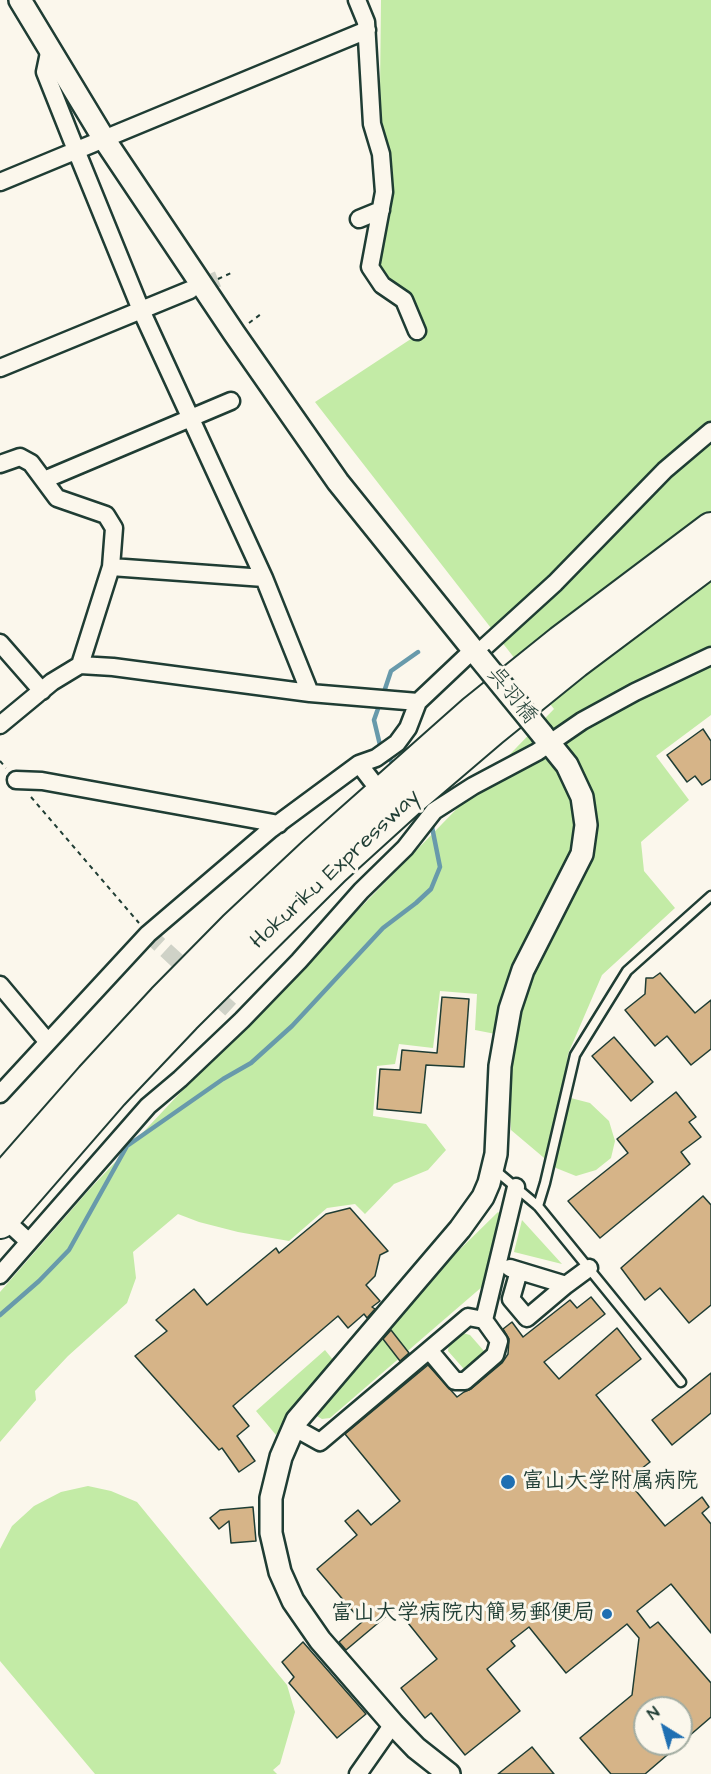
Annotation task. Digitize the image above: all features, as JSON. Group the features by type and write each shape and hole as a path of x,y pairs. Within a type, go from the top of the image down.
{"highway":[{"name":"Hokuriku Expressway","path":"0,1183 84,1087 165,1000 235,928 315,853 394,781 491,698 711,529"},
{"name":"Hokuriku Expressway","path":"8,1225 104,1101 183,1017 333,869 491,730 575,662 711,560"}],"street":[{"name":"呉羽橋","path":"20,0 105,139 234,333 338,482 567,765 582,797 586,825 582,854 523,970 510,1009 500,1066 496,1154 483,1197 460,1229 293,1427 275,1476 272,1498 271,1533 280,1572 293,1601 320,1640 393,1724 416,1748 449,1774"},
{"path":"357,0 366,22 372,124 381,154 384,192 370,267 382,285 404,300 417,331"},
{"path":"0,182 367,30"},
{"path":"50,48 45,72 76,150 141,310 264,578 310,693"},
{"path":"359,219 381,210"},
{"path":"0,368 190,290"},
{"path":"44,480 231,401"},
{"path":"0,1094 148,934 279,824 358,764 376,758 397,743 408,728 418,702 477,654 555,583 665,470 711,431"},
{"path":"0,464 20,457 31,463 57,498 106,515 114,528 111,567 80,665"},
{"path":"111,567 264,578"},
{"path":"0,643 42,691"},
{"path":"0,1275 148,1106 180,1079 250,1012 405,848 412,828 434,811 546,739 635,692 711,656"},
{"path":"0,725 42,691 80,665 113,667 310,693 418,702"},
{"path":"358,764 372,781"},
{"path":"16,780 42,781 279,824"},
{"path":"0,986 47,1041"},
{"path":"484,1320 516,1187"},
{"path":"8,1225 29,1242"},
{"path":"497,1264 566,1286"},
{"path":"519,1271 512,1299 527,1318 589,1268"},
{"path":"293,1427 320,1442 468,1317 484,1320 499,1341 495,1355 465,1381 454,1381 429,1350"},
{"path":"358,1774 393,1724"}],"lane":[{"path":"538,1206 575,1056 627,971 711,896"},
{"path":"492,1168 538,1206 681,1382"}],"path":[{"path":"218,279 231,273"},
{"path":"0,761 148,934"}],"green space":[{"path":"381,0 711,0 711,715 656,756 689,800 641,842 644,871 675,908 602,975 568,1054 563,1096 590,1103 609,1121 615,1141 611,1158 596,1170 576,1176 556,1168 511,1130 508,1086 511,1037 475,1030 477,994 440,991 433,1048 399,1044 395,1064 377,1066 373,1116 426,1124 446,1150 428,1170 394,1184 365,1214 355,1204 327,1208 289,1241 238,1232 178,1214 133,1252 136,1278 127,1303 68,1356 35,1391 36,1400 0,1442 0,1292 88,1191 179,1094 554,709 315,402 423,331 378,272"},
{"path":"498,1212 501,1214 483,1286 330,1418 322,1419 315,1415 445,1264"},
{"path":"522,1220 562,1264 514,1252"},
{"path":"463,1333 470,1335 484,1351 483,1358 470,1368 463,1368 448,1351 449,1344"},
{"path":"325,1350 334,1361 292,1409 276,1435 256,1411"},
{"path":"88,1486 111,1491 137,1502 287,1685 295,1712 280,1764 273,1770 277,1774 95,1774 0,1661 0,1549 12,1526 34,1506 61,1492"}],"building":[{"path":"703,729 711,741 711,779 702,785 695,776 687,782 667,755"},
{"path":"660,973 695,1013 711,1000 711,1049 691,1065 667,1036 655,1046 625,1010 645,994 646,978 653,978"},
{"path":"442,997 469,999 464,1067 426,1065 421,1113 377,1109 380,1069 400,1070 402,1050 437,1053"},
{"path":"614,1037 653,1082 631,1101 592,1056"},
{"path":"676,1092 696,1117 689,1122 701,1137 681,1152 690,1164 600,1238 568,1201 628,1153 617,1139"},
{"path":"703,1196 711,1205 711,1305 689,1323 660,1288 645,1300 621,1268"},
{"path":"350,1208 388,1251 380,1255 375,1276 366,1285 380,1301 372,1307 375,1309 367,1318 364,1314 348,1328 338,1316 233,1406 249,1426 237,1436 255,1461 239,1472 222,1448 219,1450 135,1356 167,1331 156,1320 194,1289 207,1305 276,1248 279,1253 326,1214"},
{"path":"591,1297 605,1314 544,1362 559,1379 617,1328 641,1359 596,1395 650,1462 627,1480 665,1526 702,1497 709,1507 702,1513 711,1524 711,1633 671,1584 637,1611 650,1628 658,1622 711,1683 711,1717 693,1733 693,1696 633,1696 633,1756 666,1756 645,1774 611,1774 580,1738 632,1695 639,1638 627,1624 566,1673 529,1627 511,1641 515,1646 487,1669 520,1711 465,1755 431,1713 425,1718 401,1688 437,1659 396,1608 346,1650 339,1642 362,1622 317,1569 357,1535 345,1521 358,1510 371,1525 400,1501 345,1434 428,1365 457,1397 471,1389 502,1363 508,1354 509,1339 503,1329 512,1322 523,1337 570,1300 577,1308"},
{"path":"391,1330 409,1353 400,1361 383,1339"},
{"path":"711,1373 711,1413 672,1445 652,1420"},
{"path":"253,1507 256,1541 231,1543 229,1521 219,1529 210,1518 220,1510"},
{"path":"303,1642 366,1714 337,1738 289,1683 294,1677 282,1662"},
{"path":"532,1747 554,1774 498,1774"}],"waterway":[{"path":"383,695 391,671 418,652"},
{"path":"380,703 374,720 380,745 395,767"},
{"path":"0,1315 39,1281 69,1250 127,1146 223,1079 251,1063 292,1026 383,928 431,889 440,867 431,822"}],"tunnel":[{"path":"191,290 218,279"},
{"path":"148,934 242,1020"}],"place":[{"name":"富山大学附属病院","path":"508,1482"},
{"name":"富山大学病院内簡易郵便局","path":"607,1614"}]}
